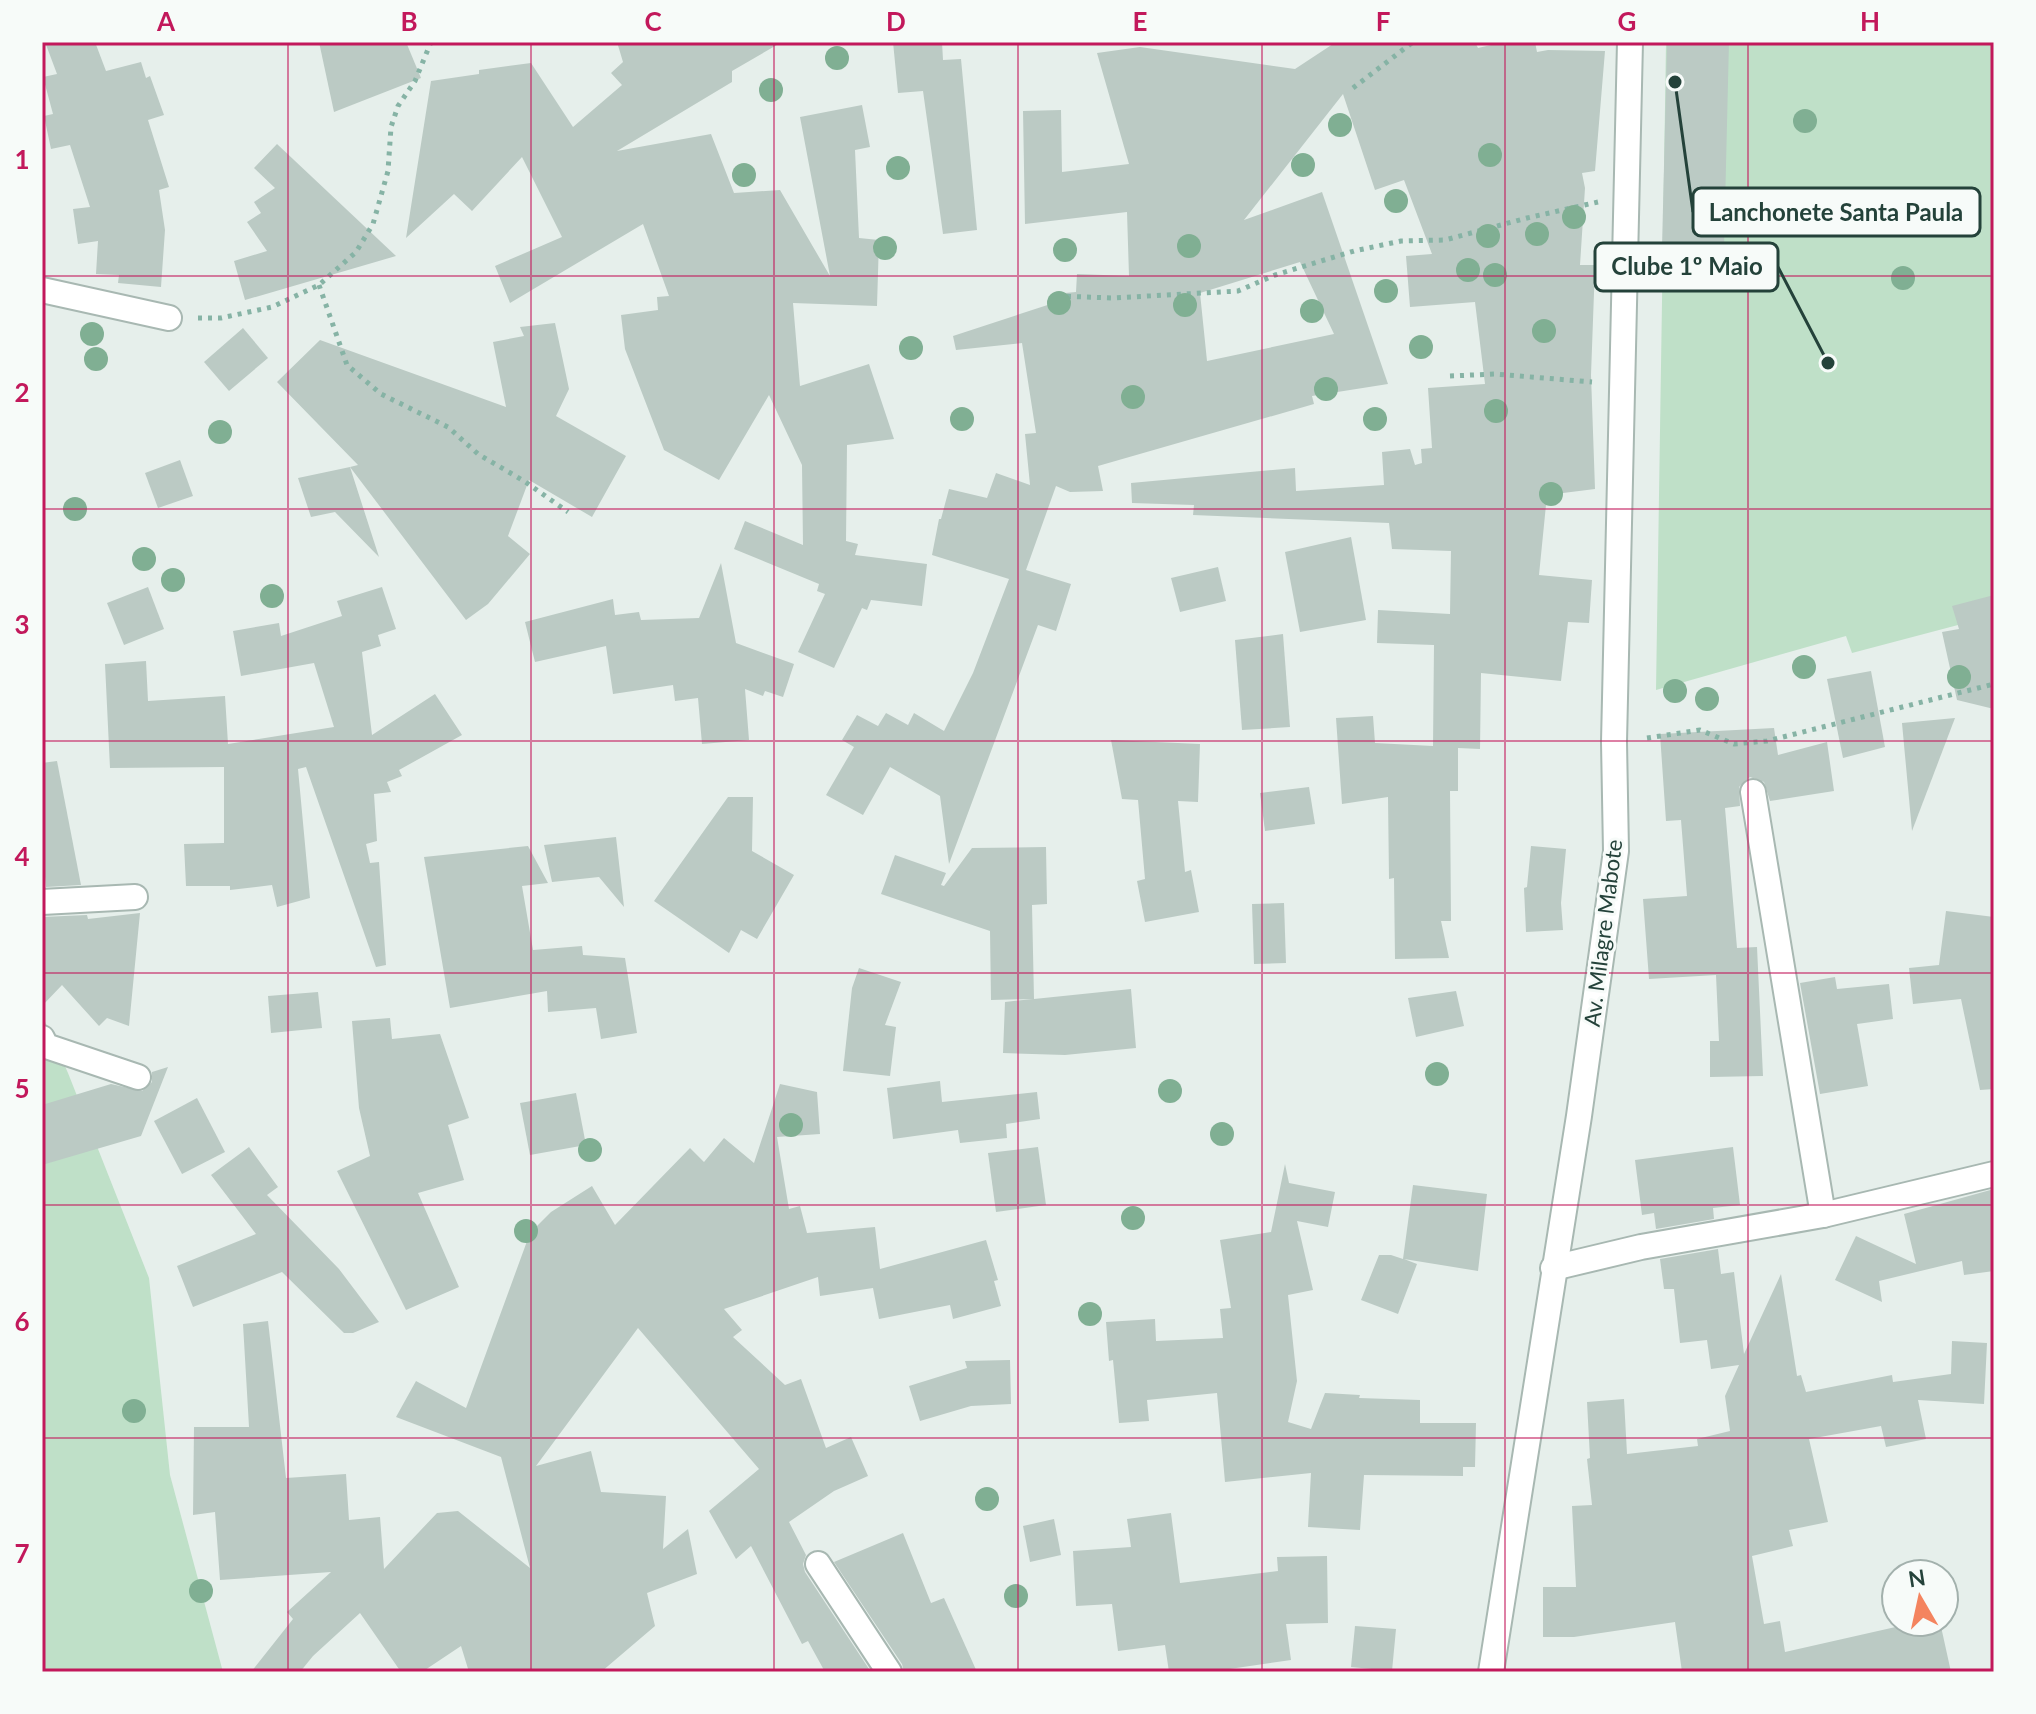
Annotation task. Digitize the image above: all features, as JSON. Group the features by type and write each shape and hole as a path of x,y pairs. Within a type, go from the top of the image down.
{"street":[{"name":"Av. Milagre Mabote","path":"1491,1672 1579,1116 1616,851 1614,742 1630,42"},
{"path":"42,290 169,318"},
{"path":"1753,792 1823,1215"},
{"path":"42,902 135,897"},
{"path":"42,1038 46,1046 138,1077"},
{"path":"1553,1268 1641,1247 1823,1215 1994,1174"},
{"path":"818,1564 889,1672"}],"path":[{"path":"169,318 221,318 272,307 319,285 356,252 373,224 388,171 391,127 398,106 415,81 431,42"},
{"path":"1353,88 1413,42"},
{"path":"1057,296 1113,298 1238,291 1275,275 1354,251 1401,241 1445,240 1527,218 1626,197"},
{"path":"319,285 347,365 381,394 448,427 478,454 568,512"},
{"path":"1450,376 1495,374 1621,384"},
{"path":"1614,742 1700,730 1734,744 1767,741 1994,684"}],"green space":[{"path":"1666,42 1994,42 1994,595 1958,625 1852,653 1846,636 1656,690"},
{"path":"42,1015 149,1278 170,1475 223,1672 42,1672"}],"building":[{"path":"45,42 95,42 106,71 141,62 146,78 150,76 164,115 148,120 169,187 159,190 165,230 161,287 118,283 119,275 96,274 98,241 78,244 73,209 90,207 70,145 51,149 44,116 53,114 43,77 57,74"},
{"path":"319,42 406,42 421,78 334,112"},
{"path":"617,42 782,42 732,71 732,82 617,151 711,134 734,193 780,190 830,276 800,117 862,105 870,147 855,150 859,238 879,240 877,306 793,303 800,386 869,364 894,439 847,445 846,541 858,544 855,555 927,564 922,606 871,600 867,610 862,608 834,668 798,652 825,594 817,591 819,584 734,549 745,521 803,545 802,465 769,395 719,480 664,450 625,349 621,315 658,310 657,297 669,296 643,224 510,303 495,266 562,237 522,157 472,211 454,194 406,238 431,81 531,63 573,127 622,85 611,73 623,62"},
{"path":"893,42 942,42 943,60 961,59 977,230 943,234 923,91 898,93"},
{"path":"1336,42 1475,42 1478,48 1504,42 1535,42 1537,52 1605,51 1595,171 1582,173 1585,188 1580,265 1595,265 1591,375 1595,489 1547,495 1539,575 1592,580 1589,623 1568,622 1561,681 1481,673 1480,749 1458,748 1458,791 1450,791 1451,921 1441,921 1449,958 1395,959 1394,878 1389,879 1388,797 1342,804 1336,718 1373,716 1375,743 1433,746 1434,645 1377,643 1378,610 1450,614 1451,551 1392,549 1389,523 1193,515 1194,505 1132,503 1131,483 1295,468 1296,491 1384,485 1382,452 1410,449 1415,465 1422,463 1421,449 1432,448 1428,388 1485,384 1475,302 1410,307 1406,256 1432,254 1404,180 1375,190 1343,94 1244,220 1322,192 1388,384 1312,396 1314,404 1098,466 1103,491 1070,492 1056,486 1026,570 1071,584 1056,631 1038,625 949,864 940,796 890,767 863,815 826,795 854,747 842,740 857,715 878,726 886,713 908,725 914,713 944,731 973,673 1009,579 932,555 949,489 987,498 996,473 1030,485 1025,434 1036,433 1022,343 956,350 953,336 1066,299 1065,293 1076,292 1077,274 1129,276 1127,212 1025,224 1023,111 1061,110 1062,172 1129,164 1097,53 1140,47 1295,69","holes":["1300,262 1334,334 1207,361 1200,293"]},
{"path":"1667,42 1729,42 1724,249 1662,248"},
{"path":"277,144 396,256 245,300 234,261 267,251 247,222 261,213 254,202 275,188 254,168"},
{"path":"555,323 569,389 556,416 626,456 592,517 529,480 508,536 530,554 488,604 466,620 350,467 358,465 277,382 320,340 506,407 493,342 524,336 520,327"},
{"path":"243,328 268,358 229,391 204,362"},
{"path":"180,460 193,496 158,508 145,473"},
{"path":"350,467 379,557 335,512 311,517 298,478"},
{"path":"1351,537 1366,620 1300,632 1285,552"},
{"path":"721,563 736,643 794,664 783,697 765,691 763,696 745,689 749,740 702,744 698,698 675,701 673,685 613,694 606,646 535,662 525,622 613,599 615,615 639,612 641,620 699,618"},
{"path":"1218,567 1226,601 1180,612 1171,578"},
{"path":"148,587 164,629 124,645 107,603"},
{"path":"382,587 396,629 378,635 381,646 362,652 372,735 435,694 462,735 399,770 402,776 387,782 391,792 374,794 377,841 366,844 370,863 379,862 386,965 376,967 306,767 298,769 310,898 277,907 272,885 230,890 230,886 186,886 184,844 224,843 224,767 110,768 105,664 146,661 148,701 225,696 228,744 334,727 314,663 241,676 233,631 279,623 281,636 342,616 337,601"},
{"path":"1994,595 1994,709 1957,700 1942,632 1959,629 1952,606"},
{"path":"1283,634 1290,727 1242,730 1235,640"},
{"path":"1871,671 1885,747 1843,758 1827,679"},
{"path":"1955,718 1912,831 1902,723"},
{"path":"1774,728 1778,755 1827,742 1834,791 1770,801 1764,782 1750,777 1739,787 1740,806 1725,808 1737,948 1757,947 1763,1076 1710,1077 1710,1041 1719,1041 1716,975 1649,979 1643,899 1687,896 1681,820 1666,821 1660,734"},
{"path":"1111,740 1200,744 1198,802 1178,801 1185,872 1191,870 1199,912 1145,922 1137,881 1145,879 1138,800 1122,799"},
{"path":"57,761 81,885 46,887 42,845 42,763"},
{"path":"1309,787 1315,824 1265,831 1260,793"},
{"path":"728,797 753,797 752,851 794,875 757,939 741,930 729,953 654,901"},
{"path":"616,837 624,907 599,877 552,882 544,845"},
{"path":"528,846 548,883 522,886 533,950 582,946 583,955 625,958 637,1033 601,1039 596,1008 548,1012 547,991 450,1008 424,857"},
{"path":"1531,846 1566,849 1561,903 1563,930 1526,932 1524,888 1527,887"},
{"path":"1046,847 1047,904 1032,905 1034,999 1131,989 1136,1048 1065,1055 1003,1053 1005,1002 1033,999 991,1000 990,931 881,894 895,855 946,873 941,885 944,886 972,848"},
{"path":"1284,903 1286,963 1254,964 1252,904"},
{"path":"1946,911 1994,917 1994,1089 1980,1090 1961,999 1913,1004 1909,968 1939,965"},
{"path":"140,913 129,1026 107,1018 99,1026 62,985 42,1006 42,917 87,915 88,919"},
{"path":"859,968 901,982 885,1025 896,1027 890,1076 843,1071 852,988"},
{"path":"1835,977 1837,989 1889,984 1893,1019 1857,1024 1868,1086 1820,1094 1800,983"},
{"path":"1456,991 1464,1026 1416,1037 1408,998"},
{"path":"318,992 322,1028 271,1033 268,996"},
{"path":"390,1018 392,1039 440,1034 469,1118 448,1125 464,1180 418,1193 459,1287 406,1310 337,1171 370,1156 359,1108 352,1021"},
{"path":"168,1067 141,1136 42,1165 42,1105 111,1084 142,1091 152,1082 152,1072"},
{"path":"940,1081 942,1102 1037,1092 1040,1119 1006,1124 1007,1138 960,1143 958,1130 893,1139 887,1088"},
{"path":"780,1084 817,1092 820,1134 777,1137 789,1209 800,1206 807,1233 875,1227 880,1269 986,1240 998,1280 994,1281 1001,1306 953,1319 950,1305 879,1319 873,1288 820,1296 818,1277 724,1309 742,1330 733,1337 785,1385 801,1379 826,1448 851,1437 868,1476 834,1491 789,1522 806,1555 803,1564 805,1572 871,1672 825,1672 808,1641 802,1644 751,1546 736,1559 709,1511 759,1469 638,1328 536,1466 591,1451 601,1492 666,1496 663,1549 688,1529 697,1574 647,1593 655,1626 601,1672 469,1672 461,1646 422,1672 401,1672 360,1613 300,1672 251,1672 293,1619 287,1612 331,1572 220,1580 215,1512 193,1515 194,1427 249,1427 243,1324 268,1321 286,1478 346,1474 349,1520 380,1517 384,1569 437,1513 458,1511 530,1568 501,1457 396,1417 416,1381 466,1408 530,1233 551,1212 592,1186 615,1225 690,1148 704,1162 724,1138 754,1163"},
{"path":"576,1093 586,1145 530,1155 520,1103"},
{"path":"197,1098 225,1152 182,1174 154,1121"},
{"path":"249,1147 278,1187 267,1195 339,1269 379,1322 353,1333 344,1333 282,1272 193,1307 177,1266 256,1234 211,1175"},
{"path":"1038,1147 1046,1205 996,1212 988,1153"},
{"path":"1733,1147 1740,1205 1713,1208 1714,1219 1656,1229 1654,1213 1642,1215 1635,1160"},
{"path":"1285,1164 1289,1183 1335,1192 1328,1227 1297,1221 1313,1290 1288,1295 1297,1381 1288,1422 1311,1429 1325,1393 1360,1395 1359,1398 1420,1400 1420,1423 1476,1423 1475,1467 1463,1467 1463,1476 1364,1475 1360,1530 1308,1527 1311,1473 1225,1482 1217,1393 1147,1400 1149,1421 1119,1423 1106,1322 1155,1319 1156,1341 1223,1338 1220,1309 1231,1308 1220,1240 1271,1232"},
{"path":"1413,1185 1487,1194 1478,1271 1404,1259 1417,1264 1398,1314 1361,1300 1379,1255 1403,1259"},
{"path":"1994,1189 1994,1271 1964,1275 1962,1261 1879,1281 1882,1302 1835,1280 1856,1236 1916,1264 1904,1214"},
{"path":"1718,1249 1721,1274 1734,1272 1744,1354 1781,1274 1797,1376 1801,1375 1806,1392 1892,1375 1893,1382 1951,1374 1952,1341 1987,1343 1984,1404 1918,1400 1926,1439 1886,1447 1881,1426 1809,1439 1828,1522 1789,1530 1793,1546 1752,1556 1764,1624 1780,1621 1785,1652 1880,1631 1880,1638 1944,1638 1951,1672 1682,1672 1675,1622 1574,1637 1543,1637 1543,1587 1576,1587 1572,1506 1592,1505 1587,1459 1590,1458 1587,1402 1624,1399 1627,1454 1698,1446 1697,1439 1730,1431 1725,1396 1739,1365 1711,1369 1707,1340 1680,1343 1674,1289 1664,1289 1660,1259"},
{"path":"1010,1360 1011,1404 971,1406 920,1421 909,1386 967,1368 965,1361"},
{"path":"1171,1513 1180,1583 1278,1571 1277,1557 1327,1556 1328,1623 1286,1624 1291,1660 1209,1672 1169,1672 1165,1645 1118,1651 1112,1604 1076,1606 1073,1551 1131,1547 1127,1519"},
{"path":"1054,1519 1061,1555 1030,1562 1023,1526"},
{"path":"903,1533 931,1603 944,1598 977,1672 904,1672 902,1664 834,1562"},
{"path":"1355,1626 1396,1629 1392,1671 1351,1667"}],"place":[{"name":"Lanchonete Santa Paula","path":"1675,82"},
{"name":"Clube 1º Maio","path":"1828,363"}]}
